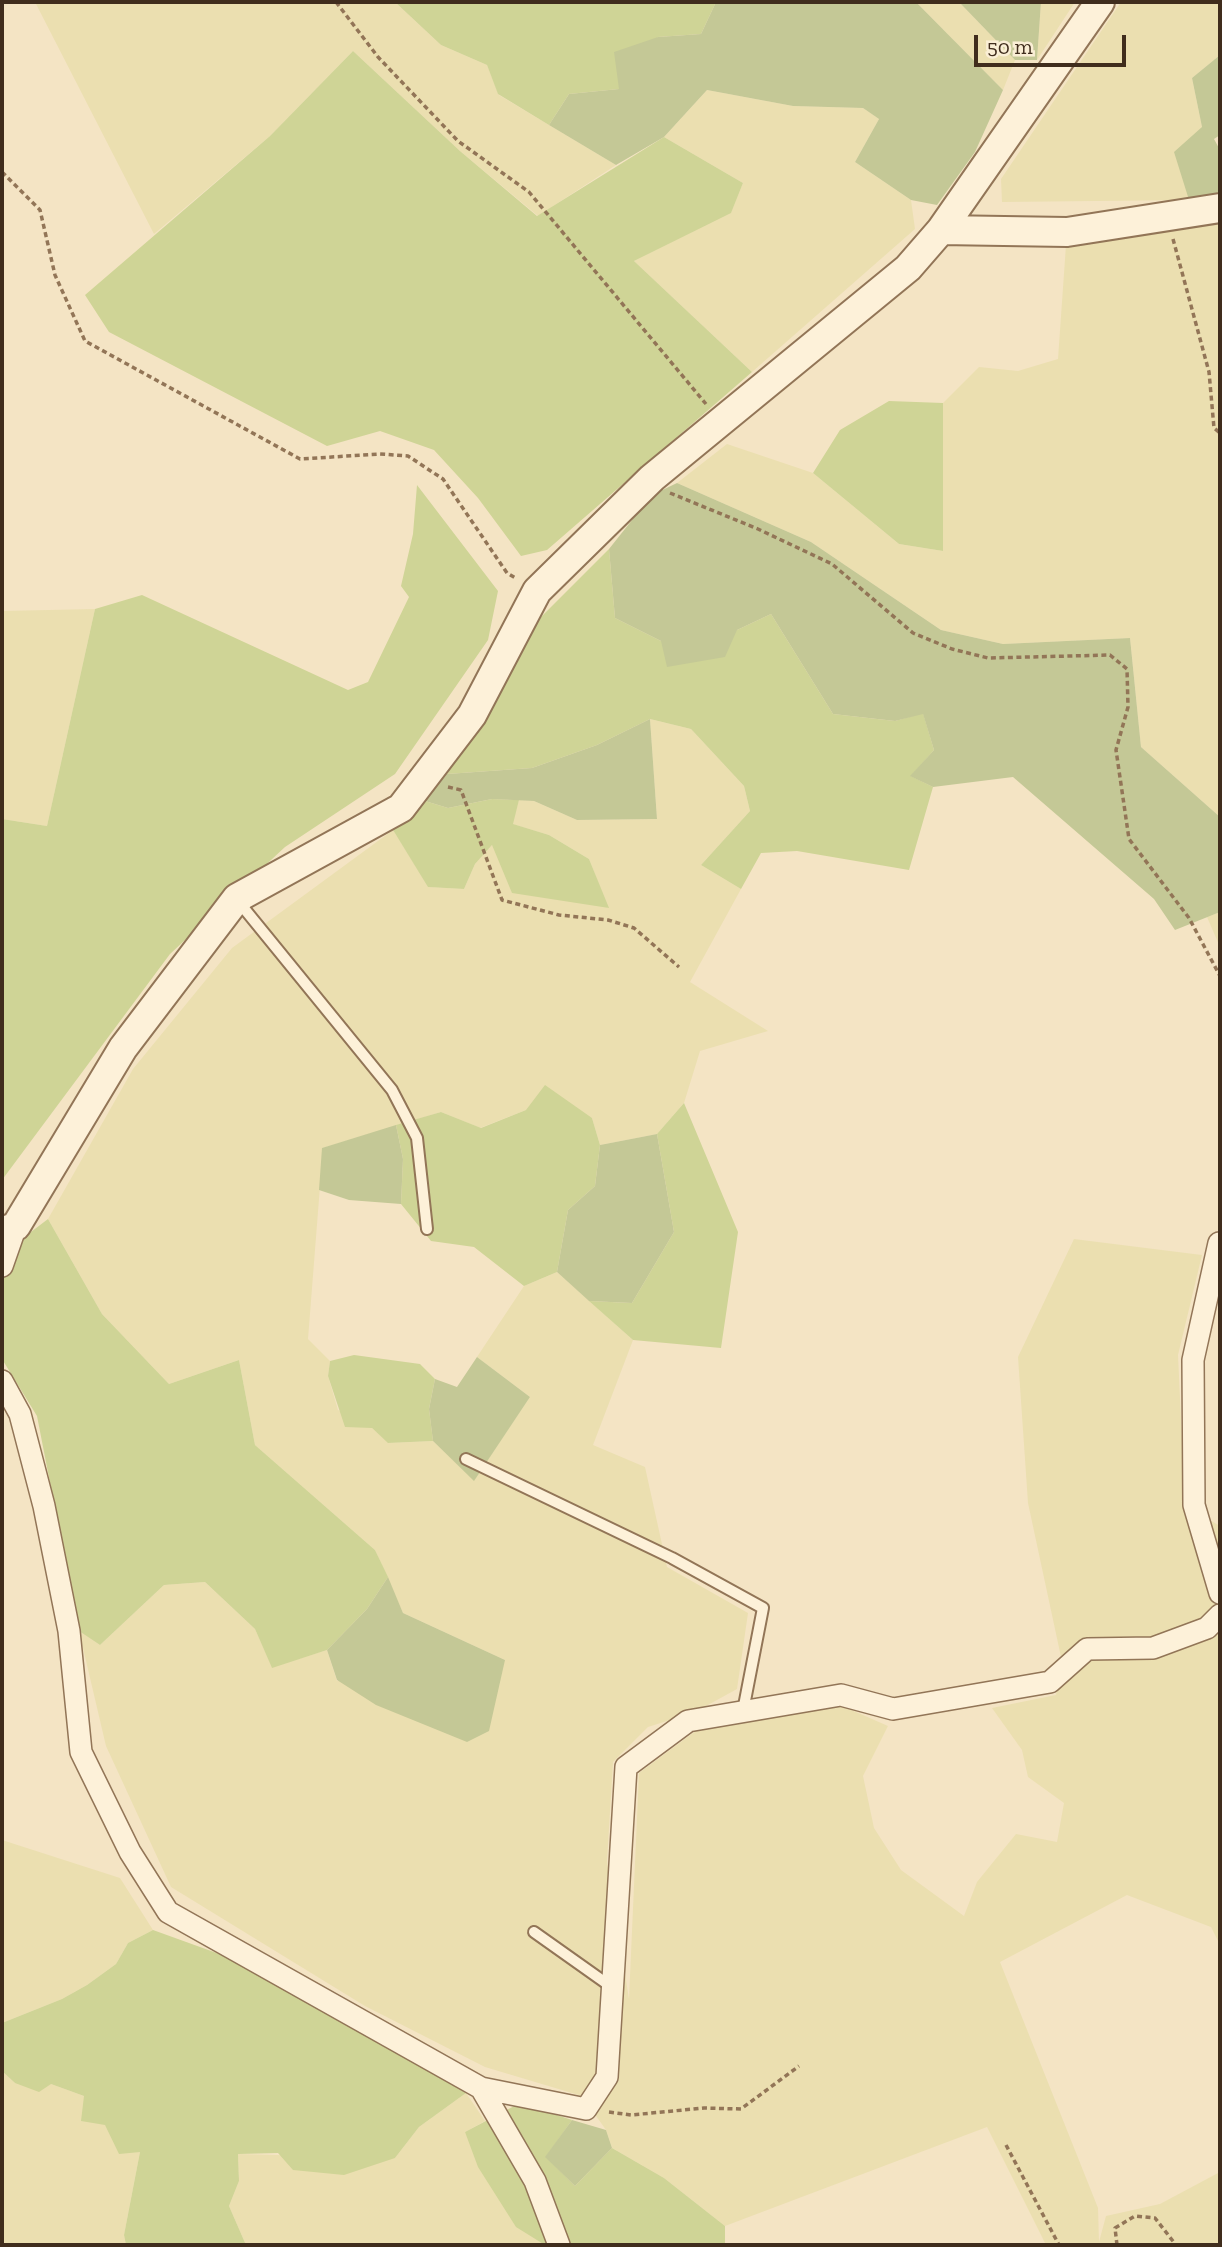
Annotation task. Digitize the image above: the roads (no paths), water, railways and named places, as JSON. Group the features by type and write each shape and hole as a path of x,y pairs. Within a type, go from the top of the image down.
{"street":[{"path":"2,1266 9,1229 123,1048 237,898 401,808 472,715 537,591 652,478 908,268 941,230 1100,2"},
{"path":"941,230 1067,232 1220,208"},
{"path":"1219,1243 1193,1360 1194,1505 1220,1593"},
{"path":"2,1381 20,1414 44,1506 69,1631 81,1752 130,1852 168,1912 481,2088 586,2109 607,2077 626,1768 688,1721 841,1695 893,1709 1050,1682 1087,1649 1153,1648 1207,1628 1220,1615"},
{"path":"481,2088 535,2181 559,2245"}],"lane":[{"path":"237,898 392,1090 417,1138 427,1229"},
{"path":"466,1459 671,1558 763,1608 743,1711"},
{"path":"534,1932 613,1988"}]}
